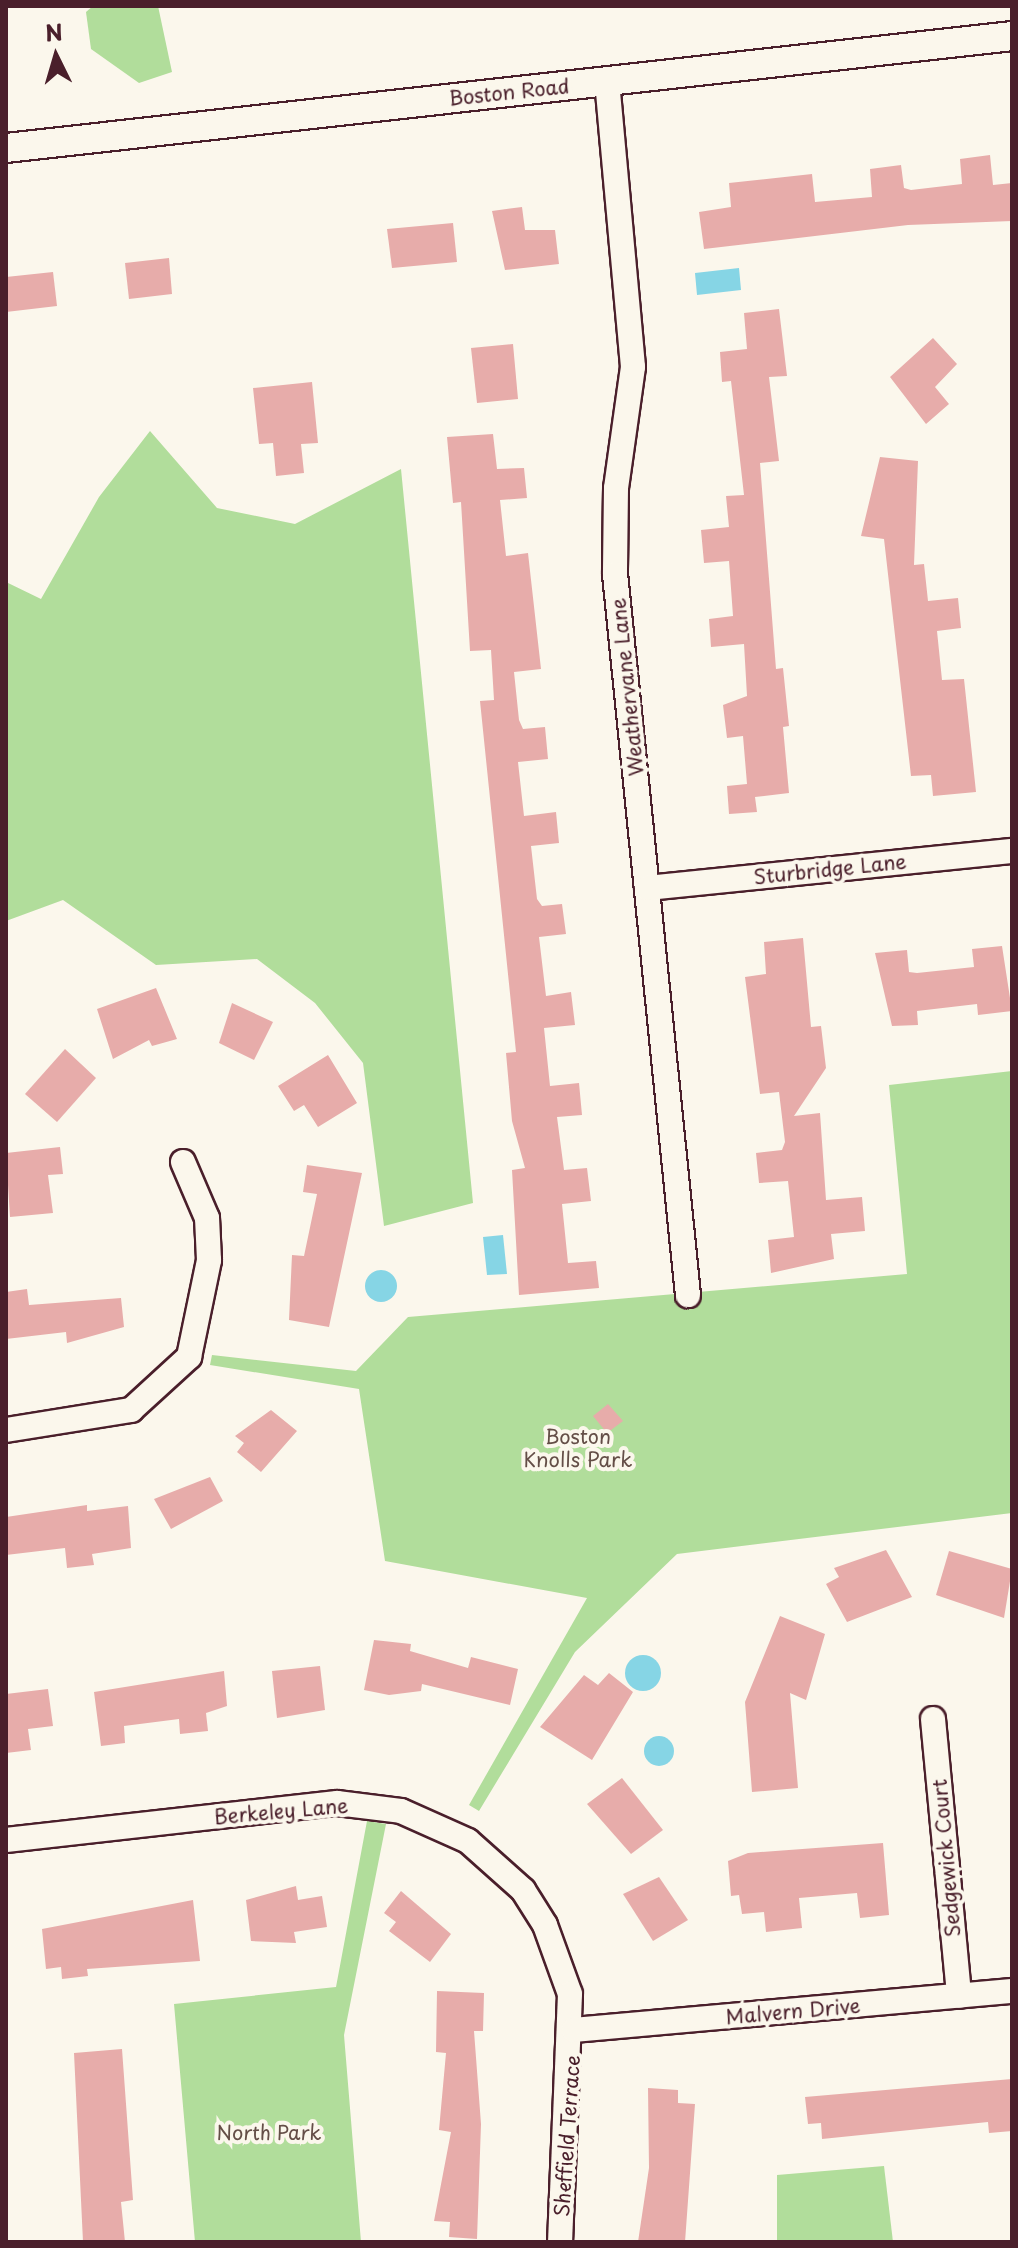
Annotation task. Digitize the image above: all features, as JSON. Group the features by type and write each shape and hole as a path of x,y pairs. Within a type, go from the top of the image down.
{"street":[{"name":"Boston Road","path":"6,148 1012,36"},
{"name":"Weathervane Lane","path":"607,81 633,367 613,537 688,1295"},
{"name":"Sturbridge Lane","path":"647,888 1012,851"},
{"path":"6,1430 131,1410 189,1357 209,1260 207,1218 183,1162"},
{"name":"Sedgewick Court","path":"933,1719 959,1996"},
{"name":"Berkeley Lane","path":"6,1840 312,1804 401,1811 468,1841 523,1890 560,1958 574,2030"},
{"name":"Malvern Drive","path":"574,2030 1012,1991"},
{"name":"Sheffield Terrace","path":"560,2242 574,2030"}],"green space":[{"path":"93,6 158,6 172,72 139,83 91,49 86,12"},
{"path":"150,431 217,508 295,524 401,469 473,1203 384,1226 363,1063 315,1003 257,959 156,965 63,900 6,921 6,582 41,599 99,497"},
{"name":"Boston Knolls Park","path":"1012,1071 1012,1513 677,1554 575,1652 479,1811 469,1805 587,1598 385,1561 359,1389 210,1365 212,1355 356,1371 408,1317 907,1274 889,1085"},
{"name":"North Park","path":"367,1821 386,1824 344,2035 361,2242 195,2242 174,2004 336,1987"},
{"path":"884,2166 893,2242 777,2242 777,2175"}],"water":[{"path":"739,268 741,290 697,295 695,273"},
{"path":"503,1235 507,1274 487,1275 483,1237"},
{"path":"381,1270 393,1274 397,1286 393,1298 381,1302 369,1298 365,1286 369,1274"},
{"path":"643,1655 655,1661 661,1673 655,1685 643,1691 631,1685 625,1673 631,1661"},
{"path":"659,1736 670,1740 674,1751 670,1762 659,1766 648,1762 644,1751 648,1740"}],"building":[{"path":"990,155 993,185 1012,183 1012,221 908,225 704,249 699,212 731,207 729,183 812,174 815,202 872,197 870,169 901,165 904,188 911,190 962,184 960,159"},
{"path":"522,207 525,230 555,230 559,264 505,270 492,211"},
{"path":"453,223 457,262 392,268 387,229"},
{"path":"169,258 172,294 129,299 125,263"},
{"path":"53,272 57,306 6,312 6,277"},
{"path":"779,309 787,376 769,377 779,461 760,463 776,669 783,668 789,726 783,727 789,793 755,797 757,812 729,814 727,786 747,784 743,736 727,738 723,705 747,696 744,644 711,647 709,619 733,616 729,561 704,563 701,530 729,527 726,496 744,495 731,381 722,382 720,352 747,349 744,313"},
{"path":"933,338 957,364 935,387 949,404 926,424 890,377"},
{"path":"513,344 518,399 477,403 471,348"},
{"path":"312,382 318,443 301,444 304,473 276,476 273,443 259,444 253,388"},
{"path":"493,434 497,469 524,468 527,498 500,500 506,556 528,553 541,669 514,672 519,720 523,729 545,727 548,759 518,762 524,816 556,812 559,843 531,846 537,899 542,906 562,904 566,934 539,937 546,996 571,992 575,1025 544,1028 550,1086 579,1083 582,1115 557,1117 564,1170 587,1168 591,1201 562,1204 568,1263 596,1261 599,1288 519,1295 512,1170 525,1168 512,1121 506,1053 516,1052 480,701 494,700 491,650 470,651 461,502 453,503 447,437"},
{"path":"880,457 918,461 914,565 924,564 928,601 958,598 961,628 937,631 942,680 964,679 976,792 933,796 931,775 911,776 884,539 861,536"},
{"path":"803,938 811,1027 821,1026 826,1068 794,1116 820,1113 826,1200 862,1197 865,1231 831,1234 834,1259 771,1273 768,1240 794,1237 788,1181 759,1183 756,1153 782,1150 785,1142 779,1092 760,1094 745,977 766,974 764,942"},
{"path":"1002,946 1012,1011 978,1015 977,1004 917,1011 918,1025 892,1026 875,953 907,950 909,972 917,973 974,967 972,949"},
{"path":"156,988 177,1039 152,1046 149,1040 113,1059 97,1009"},
{"path":"232,1003 273,1022 254,1060 219,1043"},
{"path":"65,1049 96,1078 57,1122 25,1094"},
{"path":"328,1055 357,1103 318,1127 304,1105 294,1111 278,1086"},
{"path":"60,1147 63,1174 48,1175 53,1213 10,1217 6,1153"},
{"path":"307,1165 362,1173 329,1327 289,1320 292,1255 304,1256 317,1194 303,1192"},
{"path":"27,1289 29,1305 121,1298 124,1327 67,1343 66,1332 6,1339 6,1292"},
{"path":"608,1404 623,1421 607,1433 593,1416"},
{"path":"271,1410 297,1431 261,1472 237,1452 244,1443 235,1436"},
{"path":"210,1477 223,1501 171,1529 154,1499"},
{"path":"87,1505 87,1511 128,1506 131,1548 92,1554 94,1565 67,1568 65,1548 6,1555 6,1517"},
{"path":"886,1550 912,1597 847,1622 826,1584 839,1577 834,1568"},
{"path":"949,1551 1012,1569 1004,1618 936,1595"},
{"path":"780,1616 825,1634 806,1700 790,1693 798,1788 752,1792 745,1702"},
{"path":"374,1640 411,1644 410,1651 468,1668 471,1657 518,1669 510,1705 422,1684 421,1691 389,1695 364,1690"},
{"path":"320,1666 325,1710 277,1718 272,1671"},
{"path":"224,1671 227,1706 206,1713 208,1731 180,1734 179,1719 124,1726 125,1743 101,1746 94,1692"},
{"path":"609,1673 633,1692 592,1760 540,1727 584,1675 598,1685"},
{"path":"48,1689 53,1726 28,1729 31,1750 6,1753 6,1694"},
{"path":"622,1778 663,1830 631,1854 587,1804"},
{"path":"883,1843 889,1915 860,1918 857,1893 799,1898 802,1928 766,1932 764,1912 742,1914 739,1895 731,1896 728,1861 748,1853"},
{"path":"659,1877 688,1920 653,1941 623,1894"},
{"path":"296,1886 298,1900 322,1896 327,1927 294,1932 296,1943 251,1941 246,1900"},
{"path":"401,1891 451,1934 430,1962 389,1931 396,1922 384,1913"},
{"path":"193,1900 200,1961 87,1969 88,1976 62,1979 61,1967 46,1969 42,1929"},
{"path":"437,1991 484,1993 483,2031 474,2031 481,2124 477,2239 449,2237 450,2222 434,2221 451,2132 439,2130 446,2053 436,2052"},
{"path":"122,2049 133,2200 121,2202 125,2242 83,2242 74,2053"},
{"path":"1012,2079 1012,2131 989,2133 988,2122 822,2139 821,2123 808,2124 805,2097"},
{"path":"648,2088 678,2090 678,2103 695,2104 685,2242 638,2242 649,2168"}]}
